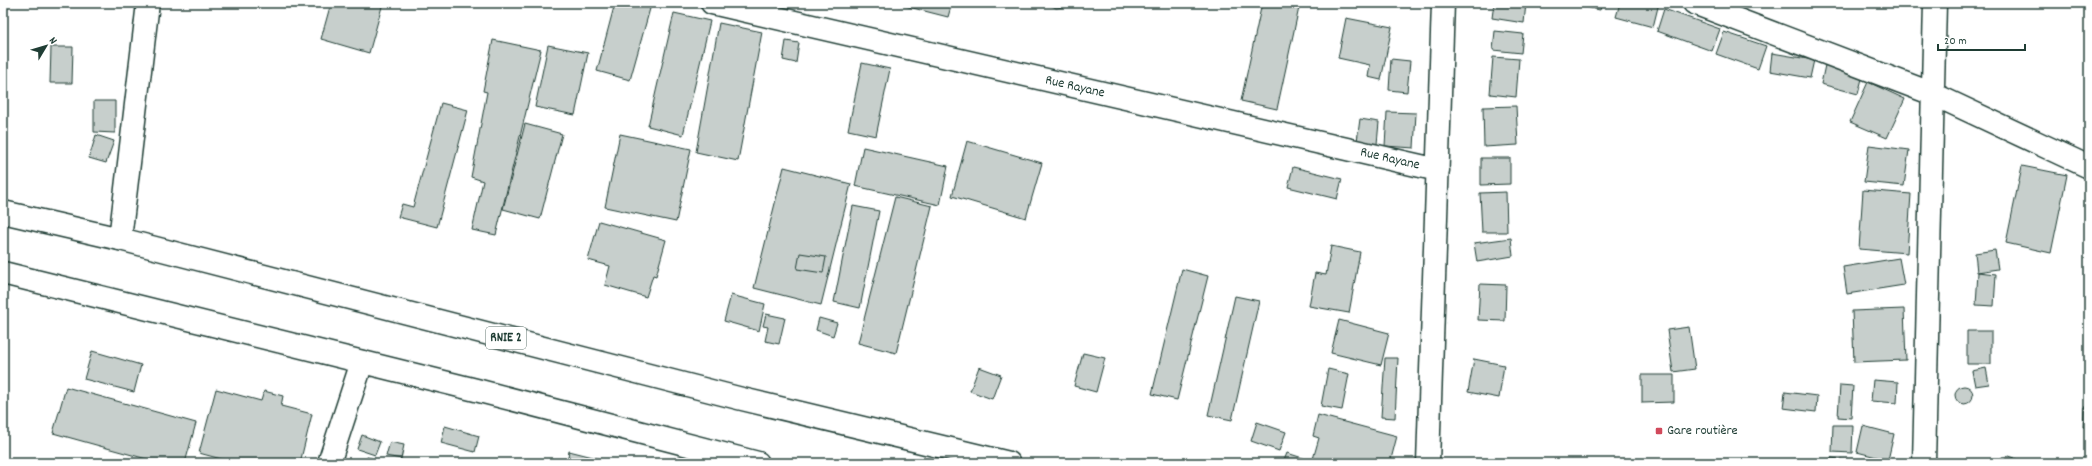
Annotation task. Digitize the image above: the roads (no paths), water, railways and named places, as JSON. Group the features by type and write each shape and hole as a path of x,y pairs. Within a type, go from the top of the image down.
{"street":[{"path":"120,240 148,3"},
{"name":"Rue Rayane","path":"712,3 1438,170"},
{"path":"1428,463 1443,3"},
{"path":"1694,3 1933,94 2089,167"},
{"path":"1924,463 1935,3"},
{"name":"RNIE 2","path":"3,212 120,240 738,398 1008,463"},
{"path":"3,273 362,362 758,463"},
{"path":"329,463 362,362"}],"place":[{"name":"Gare routière","path":"1659,431"}]}
